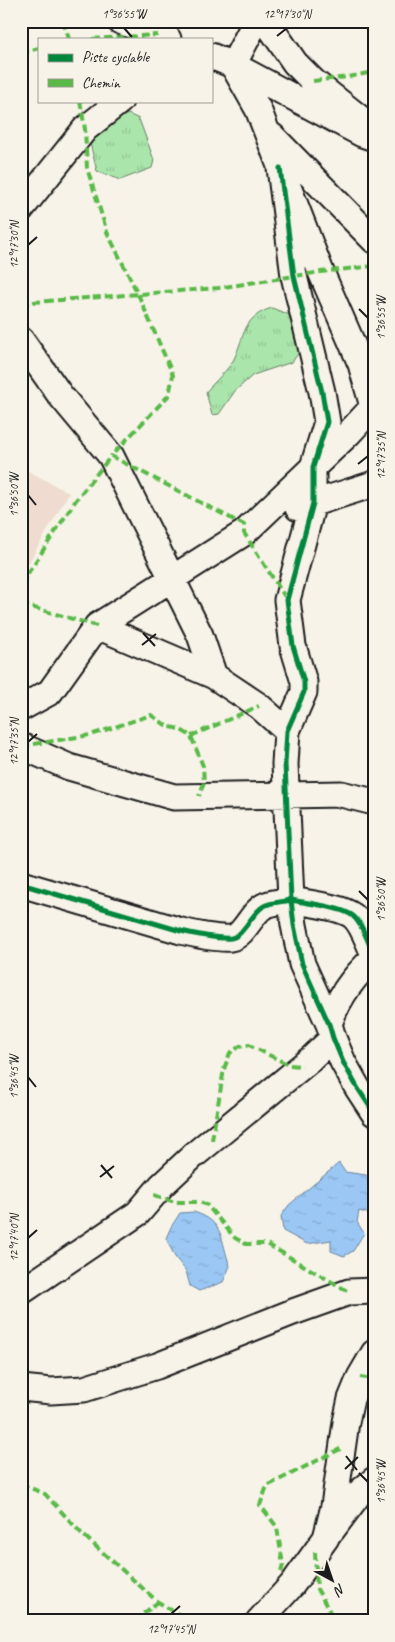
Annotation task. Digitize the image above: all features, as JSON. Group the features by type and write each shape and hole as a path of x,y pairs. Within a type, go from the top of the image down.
{"street":[{"path":"120,21 165,38"},
{"path":"222,61 256,21"},
{"path":"266,21 295,63 313,81 374,129"},
{"path":"21,708 50,692 97,626 244,533 373,408 361,364 321,272 258,109 222,61"},
{"path":"222,61 362,134 374,138"},
{"path":"21,209 85,129 119,102"},
{"path":"266,131 374,240"},
{"path":"280,168 294,276 322,392 326,422 313,467 313,504 287,600 293,646 304,687 304,692 287,731 285,764 291,900 302,964 349,1074 374,1113"},
{"path":"21,340 60,396 111,456 200,635 214,676"},
{"path":"259,519 374,484"},
{"path":"97,626 214,676 258,706 287,731"},
{"path":"21,746 69,767 174,796 341,794 374,802"},
{"path":"21,884 180,931 231,938 240,932 266,905 291,900 324,906 353,916 358,921 374,956 347,987 333,1011 331,1031 312,1058 194,1155 162,1185 138,1212 21,1292"},
{"path":"21,1388 51,1391 84,1389 157,1366 293,1312 350,1292 374,1291"},
{"path":"326,1538 334,1506 351,1399 360,1377 374,1353"},
{"path":"260,1621 292,1585 361,1491 374,1480"}],"shaded area":[{"path":"21,467 69,493 21,576"}],"green space":[{"path":"128,114 139,119 154,160 152,168 120,180 97,171 87,131"},
{"path":"272,308 295,317 300,351 292,362 253,375 235,391 219,414 212,415 206,392 232,363 250,322 262,312"}],"water":[{"path":"339,1163 345,1172 366,1175 374,1180 374,1215 359,1211 357,1222 364,1233 353,1251 344,1256 331,1251 331,1240 307,1244 283,1231 281,1216 289,1205"},
{"path":"194,1212 204,1216 216,1226 230,1266 223,1282 199,1291 190,1286 186,1271 175,1257 166,1238 180,1213"}],"marked path":[{"path":"63,21 69,38"},
{"path":"108,38 158,35"},
{"path":"21,53 38,48"},
{"path":"313,81 374,72"},
{"path":"80,102 85,129 87,168 107,232 138,294 173,375 169,395 111,456"},
{"path":"21,303 218,288 374,266"},
{"path":"21,584 76,500 111,456 244,525 244,533 287,600"},
{"path":"21,604 97,626"},
{"path":"191,736 259,706"},
{"path":"22,746 90,735 151,715 167,726 179,729 191,736 203,766 204,783 199,796"},
{"path":"212,1140 224,1069 230,1053 240,1046 249,1045 289,1065 302,1066"},
{"path":"154,1195 175,1202 200,1202 207,1205 235,1238 246,1244 267,1244 349,1292"},
{"path":"360,1377 374,1379"},
{"path":"281,1572 283,1565 277,1527 260,1505 267,1486 342,1448"},
{"path":"21,1484 45,1494 82,1534 158,1602 190,1621"},
{"path":"315,1552 317,1589 335,1621"},
{"path":"134,1621 158,1602"}],"cycle path":[{"path":"280,168 294,276 322,392 327,422 313,467 313,503 287,600 293,646 304,682 304,692 287,731 285,764 291,900 341,910 353,916 357,919 374,954"},
{"path":"21,884 181,931 219,938 236,936 264,906 291,900 302,964 329,1024 343,1062 374,1113"}]}
